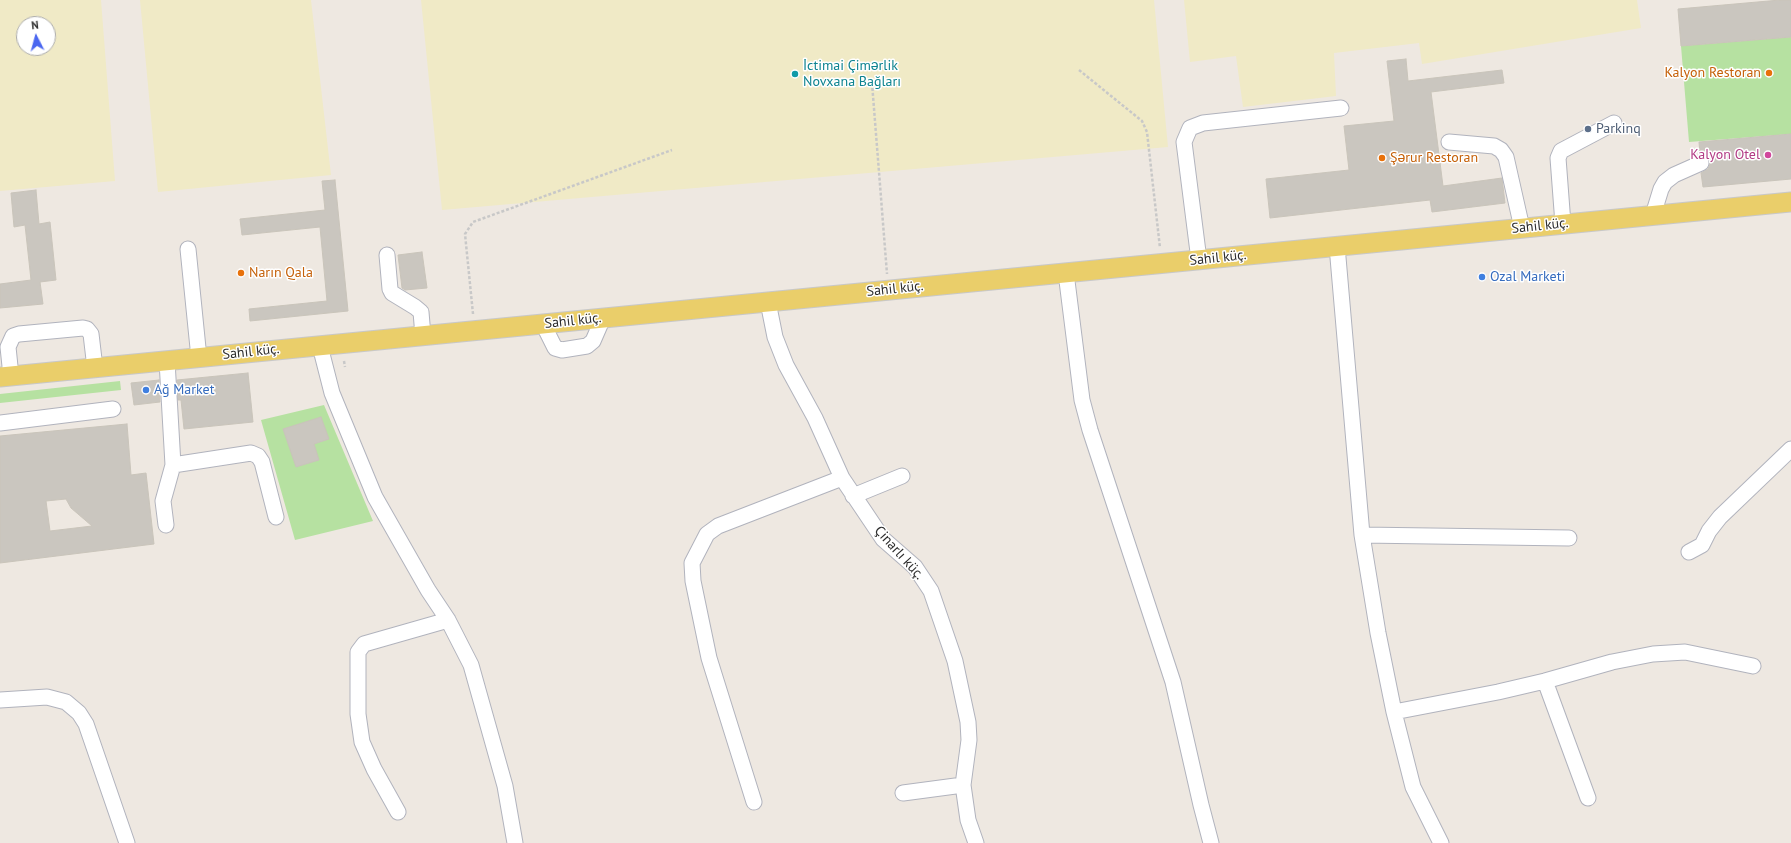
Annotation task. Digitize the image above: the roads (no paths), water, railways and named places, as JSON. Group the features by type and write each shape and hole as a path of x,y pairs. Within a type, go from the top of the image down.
{"main road":[{"name":"Sahil küç.","path":"5,377 1791,202"}],"street":[{"path":"1199,260 1184,142 1190,128 1204,123 1341,108"},
{"path":"1563,224 1558,158 1561,151 1614,123"},
{"path":"1449,142 1494,146 1504,153 1522,228"},
{"path":"1653,215 1661,189 1665,182 1674,175 1701,163"},
{"path":"1337,246 1362,535 1378,633 1394,712 1413,787 1441,843"},
{"path":"188,249 199,358"},
{"path":"387,255 390,289 392,293 415,307 420,312 422,336"},
{"path":"1066,273 1082,400 1090,430 1173,682 1211,843"},
{"name":"Çinarlı küç.","path":"768,302 775,337 786,365 816,418 842,478 883,539 915,567 931,591 955,661 968,722 969,740 963,786 968,820 976,843"},
{"path":"543,324 555,348 562,350 587,346 593,341 603,318"},
{"path":"5,377 8,347 13,336 19,334 83,328 87,329 91,334 95,368"},
{"path":"320,346 332,393 375,497 428,590 448,620 471,665 504,786 515,843"},
{"path":"166,525 163,501 173,465 167,361"},
{"path":"0,423 113,409"},
{"path":"1688,552 1702,545 1709,531 1720,517 1791,449"},
{"path":"173,465 251,453 258,456 262,462 276,517"},
{"path":"853,496 902,476"},
{"path":"754,802 709,658 693,581 692,563 697,550 707,534 718,526 842,478"},
{"path":"1362,535 1569,538"},
{"path":"398,812 374,769 362,742 358,714 358,652 364,644 448,620"},
{"path":"1394,712 1545,681 1612,662 1653,654 1685,652 1753,666"},
{"path":"1545,681 1588,798"},
{"path":"0,700 47,697 66,702 79,713 86,724 127,843"},
{"path":"903,793 963,786"}],"place":[{"name":"Kalyon Restoran","path":"1769,73"},
{"name":"İctimai Çimərlik Novxana Bağları","path":"795,74"},
{"name":"Parkinq","path":"1588,129"},
{"name":"Kalyon Otel","path":"1768,155"},
{"name":"Şərur Restoran","path":"1382,158"},
{"name":"Narın Qala","path":"241,273"},
{"name":"Ozal Marketi","path":"1482,277"},
{"name":"Ağ Market","path":"146,390"}]}
